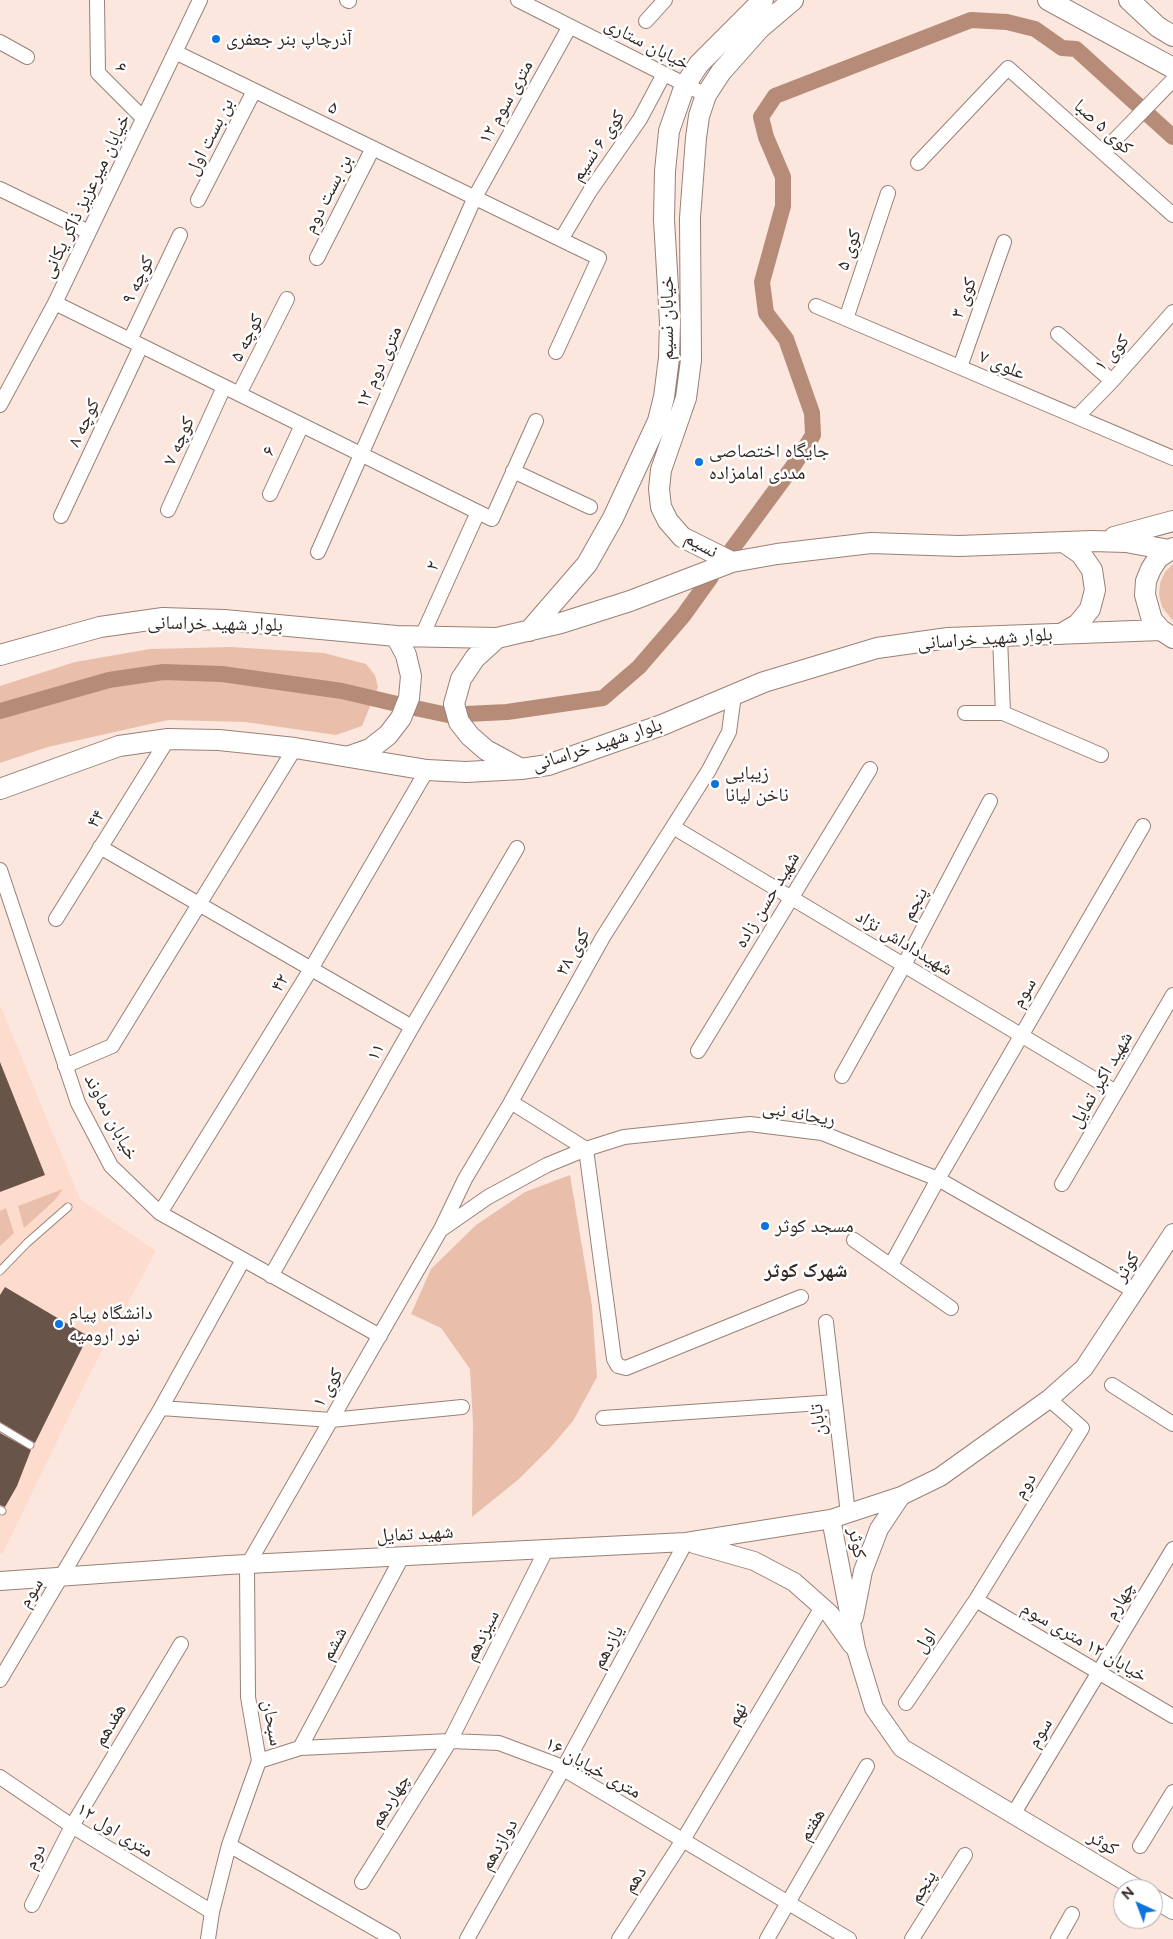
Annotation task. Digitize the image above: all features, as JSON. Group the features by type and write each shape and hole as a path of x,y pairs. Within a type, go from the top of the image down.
{"main road":[{"name":"خیابان نسیم","path":"529,631 587,564 613,518 658,421 668,368 670,322 664,220 664,171 669,131 685,84 699,64 763,0"},
{"name":"خیابان نسیم","path":"661,470 680,417 691,360 690,218 699,116 706,95 721,72 760,28 794,0"},
{"path":"1048,0 1173,68"},
{"path":"1129,0 1158,27 1173,36"},
{"name":"نسیم","path":"661,470 659,489 661,507 668,521 682,538 732,562"},
{"path":"1092,541 1173,521"},
{"name":"بلوار شهید خراسانی","path":"0,655 100,627 163,618 224,620 396,636 497,638 561,624 630,601 732,562 777,554 871,543 959,546 1092,541 1126,542 1171,549"},
{"path":"1061,634 1078,624 1090,609 1095,590 1092,570 1081,554 1064,543"},
{"path":"1167,634 1152,620 1147,608 1146,581 1150,569 1158,558 1171,549"},
{"name":"بلوار شهید خراسانی","path":"0,789 119,746 168,739 219,740 295,748 427,770 466,772 521,769 548,765 662,725 764,682 877,648 948,638 1061,634 1167,634"},
{"path":"350,756 370,749 388,735 401,718 409,698 409,669 406,655 396,636"},
{"path":"497,638 475,658 461,679 454,704 459,722 470,736 486,750 521,769"}],"street":[{"name":"۶","path":"97,0 98,73 144,118"},
{"name":"خیابان میرعزیز ذاکر یکانی","path":"0,405 55,303 200,0"},
{"name":"خیابان ستاری","path":"518,0 706,95"},
{"path":"646,21 665,0"},
{"name":"۱۲ متری سوم","path":"475,197 570,26"},
{"path":"0,42 27,56"},
{"name":"۵","path":"175,52 562,238 599,258 556,352"},
{"name":"کوی ۵ صبا","path":"918,164 1008,68 1173,215"},
{"name":"کوی ۶ نسیم","path":"562,238 590,191 640,119 664,74"},
{"path":"1103,152 1158,98 1173,80"},
{"name":"بن بست اول","path":"198,200 254,91"},
{"name":"بن بست دوم","path":"317,258 373,148"},
{"path":"0,189 89,232"},
{"name":"کوی ۵","path":"846,319 888,193"},
{"name":"۱۲ متری دوم","path":"318,552 475,197"},
{"name":"کوچه ۹","path":"136,343 180,235"},
{"name":"کوی ۳","path":"960,367 1004,242"},
{"name":"کوچه ۵","path":"239,394 287,299"},
{"path":"55,303 492,519 536,421"},
{"name":"علوی ۷","path":"816,306 1173,458"},
{"name":"کوی ۱","path":"1077,417 1112,381 1173,312"},
{"path":"1058,334 1112,381"},
{"name":"کوچه ۸","path":"61,516 136,343"},
{"name":"کوچه ۷","path":"168,510 224,387"},
{"name":"۶","path":"270,494 302,425"},
{"path":"513,471 590,507"},
{"name":"۲","path":"422,636 478,512"},
{"path":"1000,637 1003,713"},
{"name":"کوی ۳۸","path":"441,1229 466,1179 603,936 673,827 730,732 734,695"},
{"path":"965,713 1003,713 1101,755"},
{"name":"۴۴","path":"56,919 168,739"},
{"path":"65,1066 112,1046 201,905 295,748"},
{"name":"شهید حسن زاده","path":"698,1051 870,769"},
{"name":"۴۲","path":"160,1213 311,969 427,770"},
{"name":"پنجم","path":"842,1076 904,965 990,801"},
{"name":"سوم","path":"891,1265 1021,1034 1143,826"},
{"name":"شهیدداداش نژاد","path":"673,827 1116,1092"},
{"path":"100,847 412,1027"},
{"name":"۱۱","path":"271,1276 412,1027 517,848"},
{"name":"خیابان دماوند","path":"0,870 78,1103 111,1166 160,1213 380,1336"},
{"name":"شهید اکبر تمایل","path":"1062,1184 1173,995"},
{"path":"511,1102 586,1149 614,1359 618,1366 626,1368 801,1297"},
{"name":"ریحانه نبی","path":"441,1229 488,1197 547,1165 586,1149 624,1137 750,1124 822,1133 938,1179 1136,1292"},
{"name":"کوی ۱","path":"247,1566 441,1229"},
{"name":"کوثر","path":"1122,1879 1014,1813 902,1748 874,1708 856,1650 831,1519 901,1496 940,1477 1049,1399 1084,1368 1136,1292 1173,1233"},
{"path":"854,1240 951,1308"},
{"name":"سوم","path":"0,1680 161,1408 243,1260"},
{"name":"تابان","path":"826,1322 848,1514"},
{"path":"1112,1385 1173,1424"},
{"name":"دوم","path":"976,1600 1082,1428 1049,1399"},
{"path":"603,1418 835,1402"},
{"path":"161,1408 331,1420 462,1407"},
{"path":"856,1650 854,1610 863,1571 879,1529 901,1496"},
{"name":"شهید تمایل","path":"0,1581 548,1548 686,1542 831,1519"},
{"path":"686,1542 754,1561 794,1582 830,1614 856,1650"},
{"name":"یازدهم","path":"564,1769 686,1542"},
{"name":"سیزدهم","path":"450,1741 548,1548"},
{"name":"چهارم","path":"1099,1672 1173,1549"},
{"name":"ششم","path":"300,1748 402,1557"},
{"name":"سبحان","path":"208,1939 212,1912 229,1845 259,1761 248,1697 247,1566"},
{"name":"خیابان ۱۲ متری سوم","path":"976,1600 1173,1716"},
{"name":"اول","path":"906,1703 976,1600"},
{"name":"نهم","path":"683,1840 822,1607"},
{"name":"هفدهم","path":"72,1826 181,1644"},
{"name":"سوم","path":"1014,1813 1099,1672"},
{"name":"۱۶ متری خیابان","path":"259,1761 300,1748 450,1741 499,1743 564,1769 849,1939"},
{"name":"چهاردهم","path":"362,1882 450,1741"},
{"name":"هفتم","path":"767,1939 867,1766"},
{"name":"دوازدهم","path":"467,1939 564,1769"},
{"name":"۱۲ متری اول","path":"0,1777 72,1826 212,1912"},
{"path":"1140,1846 1173,1792"},
{"name":"دوم","path":"32,1905 72,1826"},
{"name":"دهم","path":"619,1939 683,1840"},
{"path":"229,1845 393,1939"},
{"name":"پنجم","path":"912,1939 965,1855"},
{"path":"1058,1939 1072,1914"}],"lane":[{"path":"0,1271 27,1243 68,1207"},
{"path":"0,1427 30,1445"}],"shaded area":[{"path":"1173,564 1173,621 1162,607 1159,595 1160,583 1165,572"},
{"path":"231,647 324,653 366,664 375,675 378,687 362,726 336,735 245,722 168,720 48,747 0,763 0,686 75,662 150,649"},
{"name":"دانشگاه پیام نور ارومیه","path":"0,1005 80,1199 156,1251 90,1373 3,1553 0,1553"},
{"path":"570,1175 592,1306 597,1377 573,1421 550,1448 519,1479 472,1517 473,1423 470,1369 441,1328 411,1314 431,1269 476,1225 525,1192"},
{"path":"63,1189 55,1200 24,1228 18,1206"},
{"path":"6,1208 14,1233 0,1246 0,1211"}],"building":[{"path":"0,1062 45,1175 0,1192"},
{"path":"5,1287 88,1336 35,1443 0,1422 0,1295"},
{"path":"0,1433 31,1450 17,1486 5,1507 0,1505"}],"waterway":[{"path":"727,556 794,465 813,435 812,413 786,339 766,313 762,282 783,206 783,177 766,137 761,117 775,96 971,20 1007,22 1035,29 1062,48 1076,49 1173,137"},
{"path":"466,714 507,712 603,698 639,667 683,616 711,577"},
{"path":"0,711 109,680 163,672 222,674 342,691 397,704"},
{"path":"415,708 448,715"}],"place":[{"name":"آذرچاپ بنر جعفری","path":"216,39"},
{"name":"جایگاه اختصاصی مددی امامزاده","path":"699,462"},
{"name":"زیبایی ناخن لیانا","path":"715,784"},
{"name":"مسجد کوثر","path":"765,1226"},
{"name":"دانشگاه پیام نور ارومیه","path":"59,1324"}],"district":[{"name":"شهرک کوثر","path":"806,1271"}]}
